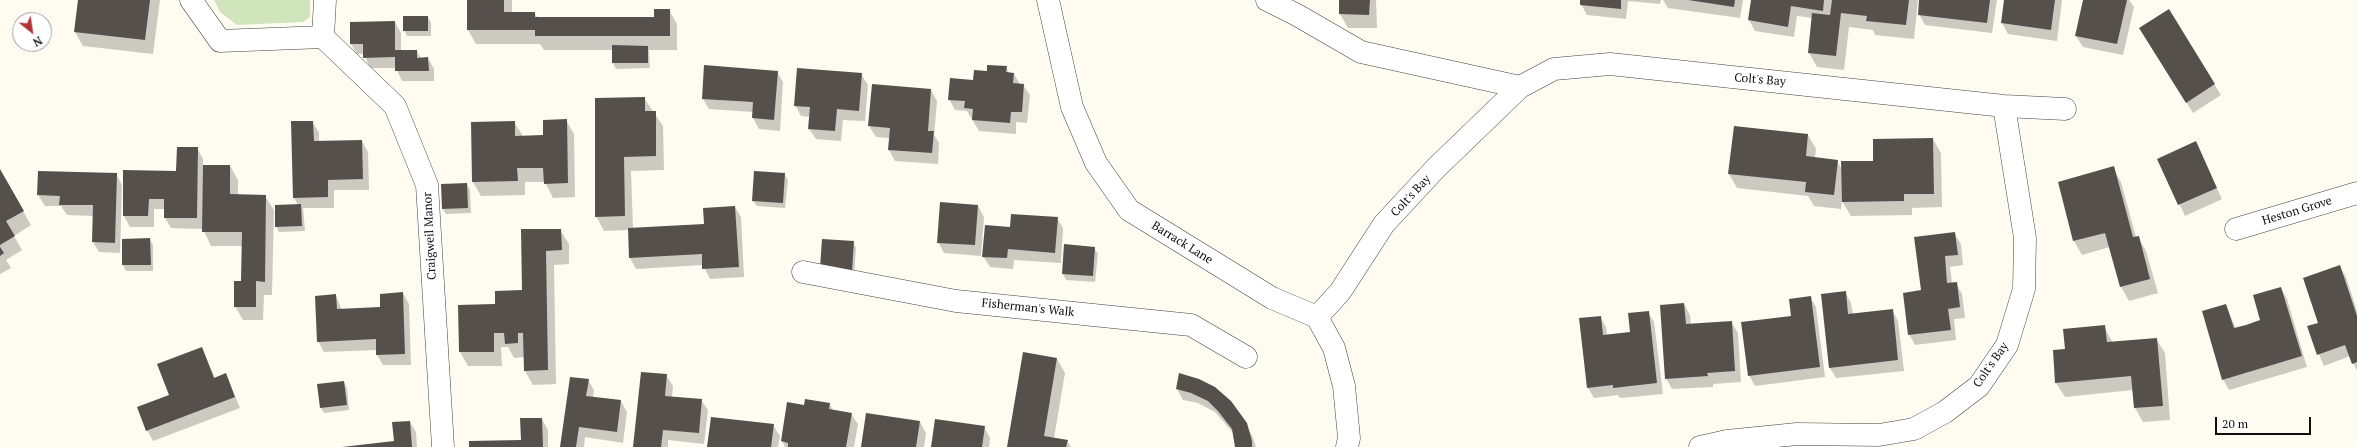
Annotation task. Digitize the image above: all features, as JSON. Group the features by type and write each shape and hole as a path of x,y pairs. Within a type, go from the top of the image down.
{"street":[{"path":"191,0 220,41 323,37 325,0"},
{"name":"Barrack Lane","path":"1048,0 1072,107 1096,163 1129,210 1272,298 1317,317"},
{"path":"1267,0 1297,15 1361,52 1520,87"},
{"name":"Craigweil Manor","path":"323,37 395,106 427,186 443,447"},
{"name":"Colt's Bay","path":"1317,317 1340,292 1384,224 1436,168 1520,87 1554,69 1610,64 2004,106 2065,109"},
{"name":"Colt's Bay","path":"1700,447 1727,441 1798,434 1879,435 1914,429 1945,412 1979,386 2007,345 2024,289 2025,238 2004,106"},
{"name":"Heston Grove","path":"2236,229 2357,193"},
{"name":"Fisherman's Walk","path":"803,272 956,301 1191,325 1246,357"},
{"path":"1317,317 1334,348 1344,386 1349,438 1347,447"}],"green space":[{"path":"214,0 310,0 310,17 303,22 237,25 220,12"}],"building":[{"path":"78,0 150,0 145,40 74,32"},
{"path":"467,0 504,0 504,12 535,12 535,17 654,17 654,9 670,9 670,36 535,36 535,30 467,30"},
{"path":"1339,0 1370,0 1369,15 1339,14"},
{"path":"1580,0 1621,0 1621,9 1580,5"},
{"path":"1688,0 1735,0 1734,7"},
{"path":"1751,0 1824,0 1823,11 1791,6 1788,27 1748,20"},
{"path":"1832,0 1909,0 1906,25 1866,21 1867,16 1841,13 1836,56 1808,53 1812,13 1830,15"},
{"path":"1919,0 1990,0 1987,23 1918,15"},
{"path":"2004,0 2055,0 2051,30 2001,23"},
{"path":"2083,0 2127,0 2117,44 2075,36"},
{"path":"2169,9 2215,84 2186,103 2139,28"},
{"path":"403,16 428,16 428,31 403,31"},
{"path":"395,21 395,50 417,50 417,58 428,57 429,71 395,71 395,57 363,58 363,44 350,44 350,22"},
{"path":"612,45 648,46 648,63 612,63"},
{"path":"704,65 778,71 774,120 752,118 753,102 702,99"},
{"path":"987,65 1007,66 1006,72 1014,73 1013,83 1024,84 1022,112 1011,112 1010,123 972,120 973,109 964,108 965,101 948,100 950,78 973,80 974,70 987,71"},
{"path":"797,68 862,73 859,111 837,109 835,131 808,129 810,107 794,106"},
{"path":"872,84 931,89 928,131 934,131 932,153 888,150 890,128 868,126"},
{"path":"645,97 645,111 656,111 656,156 624,157 625,216 595,217 595,98"},
{"path":"567,119 568,183 544,184 543,168 517,168 518,181 472,182 471,122 515,121 515,136 543,135 543,120"},
{"path":"291,121 313,121 314,141 362,140 363,179 328,180 328,197 293,198"},
{"path":"1734,126 1808,134 1806,156 1838,160 1834,195 1805,192 1806,182 1728,174"},
{"path":"1933,138 1934,194 1904,194 1904,201 1842,202 1841,161 1873,161 1873,139"},
{"path":"2196,141 2217,188 2178,205 2157,159"},
{"path":"177,147 198,147 197,218 164,218 164,199 149,199 148,216 123,216 123,170 176,171"},
{"path":"203,165 230,165 230,194 266,195 265,282 256,281 256,307 234,307 234,281 241,281 242,232 202,232"},
{"path":"2114,166 2133,237 2139,236 2150,279 2120,287 2105,233 2073,241 2058,182"},
{"path":"0,169 24,211 6,221 15,236 0,245"},
{"path":"38,171 117,173 115,243 92,242 93,205 59,205 60,196 37,195"},
{"path":"754,171 785,173 783,203 752,201"},
{"path":"467,183 468,208 442,209 441,184"},
{"path":"940,202 978,205 975,245 937,243"},
{"path":"301,204 302,226 275,227 275,205"},
{"path":"735,206 739,267 702,269 702,254 629,258 628,228 704,224 703,208"},
{"path":"1011,214 1058,217 1055,253 1008,249 1007,258 982,257 985,225 1010,227"},
{"path":"521,229 561,229 562,250 546,251 548,370 524,371 523,333 518,333 518,343 505,344 504,333 494,333 494,352 459,352 458,305 495,304 495,291 522,290"},
{"path":"1955,232 1958,255 1945,256 1947,283 1957,282 1960,307 1948,309 1951,330 1908,335 1903,293 1921,290 1914,237"},
{"path":"150,238 151,265 122,265 122,239"},
{"path":"822,239 854,241 852,271 820,268"},
{"path":"1064,244 1095,247 1093,276 1062,274"},
{"path":"0,247 4,253 0,256"},
{"path":"2340,265 2357,316 2357,362 2352,364 2345,345 2317,355 2307,326 2318,323 2303,278"},
{"path":"2281,287 2302,356 2222,380 2202,311 2226,304 2234,328 2246,325 2260,320 2253,295"},
{"path":"1846,291 1848,314 1893,309 1898,360 1829,368 1821,294"},
{"path":"403,292 405,354 376,355 376,339 317,342 315,296 336,294 337,309 380,307 380,294"},
{"path":"1811,296 1820,367 1748,376 1741,322 1791,316 1789,299"},
{"path":"1684,303 1686,324 1732,321 1735,371 1707,373 1708,376 1665,379 1660,305"},
{"path":"1649,311 1657,383 1613,388 1613,385 1587,388 1579,318 1601,316 1603,335 1630,332 1628,313"},
{"path":"2105,325 2107,342 2157,338 2163,406 2134,408 2131,376 2055,383 2053,350 2065,349 2063,329"},
{"path":"202,347 214,378 226,373 235,397 146,431 137,407 169,395 157,364"},
{"path":"1023,352 1057,358 1044,436 1068,440 1066,447 1007,447"},
{"path":"641,372 667,374 665,396 702,399 699,433 663,430 661,447 633,447"},
{"path":"1179,373 1199,379 1215,387 1231,401 1247,423 1252,441 1252,447 1235,447 1232,429 1208,401 1191,393 1176,389"},
{"path":"570,377 589,379 586,396 621,400 617,432 579,427 576,447 560,447"},
{"path":"344,381 347,405 320,408 317,384"},
{"path":"805,399 830,403 829,409 852,413 846,447 788,447 788,443 781,441 787,402 804,405"},
{"path":"866,413 920,421 916,447 861,447"},
{"path":"711,417 774,424 771,447 707,447"},
{"path":"520,418 542,418 543,447 469,447 469,441 521,440"},
{"path":"935,419 985,426 982,447 931,447"},
{"path":"410,421 412,447 342,447 394,441 392,422"}]}
